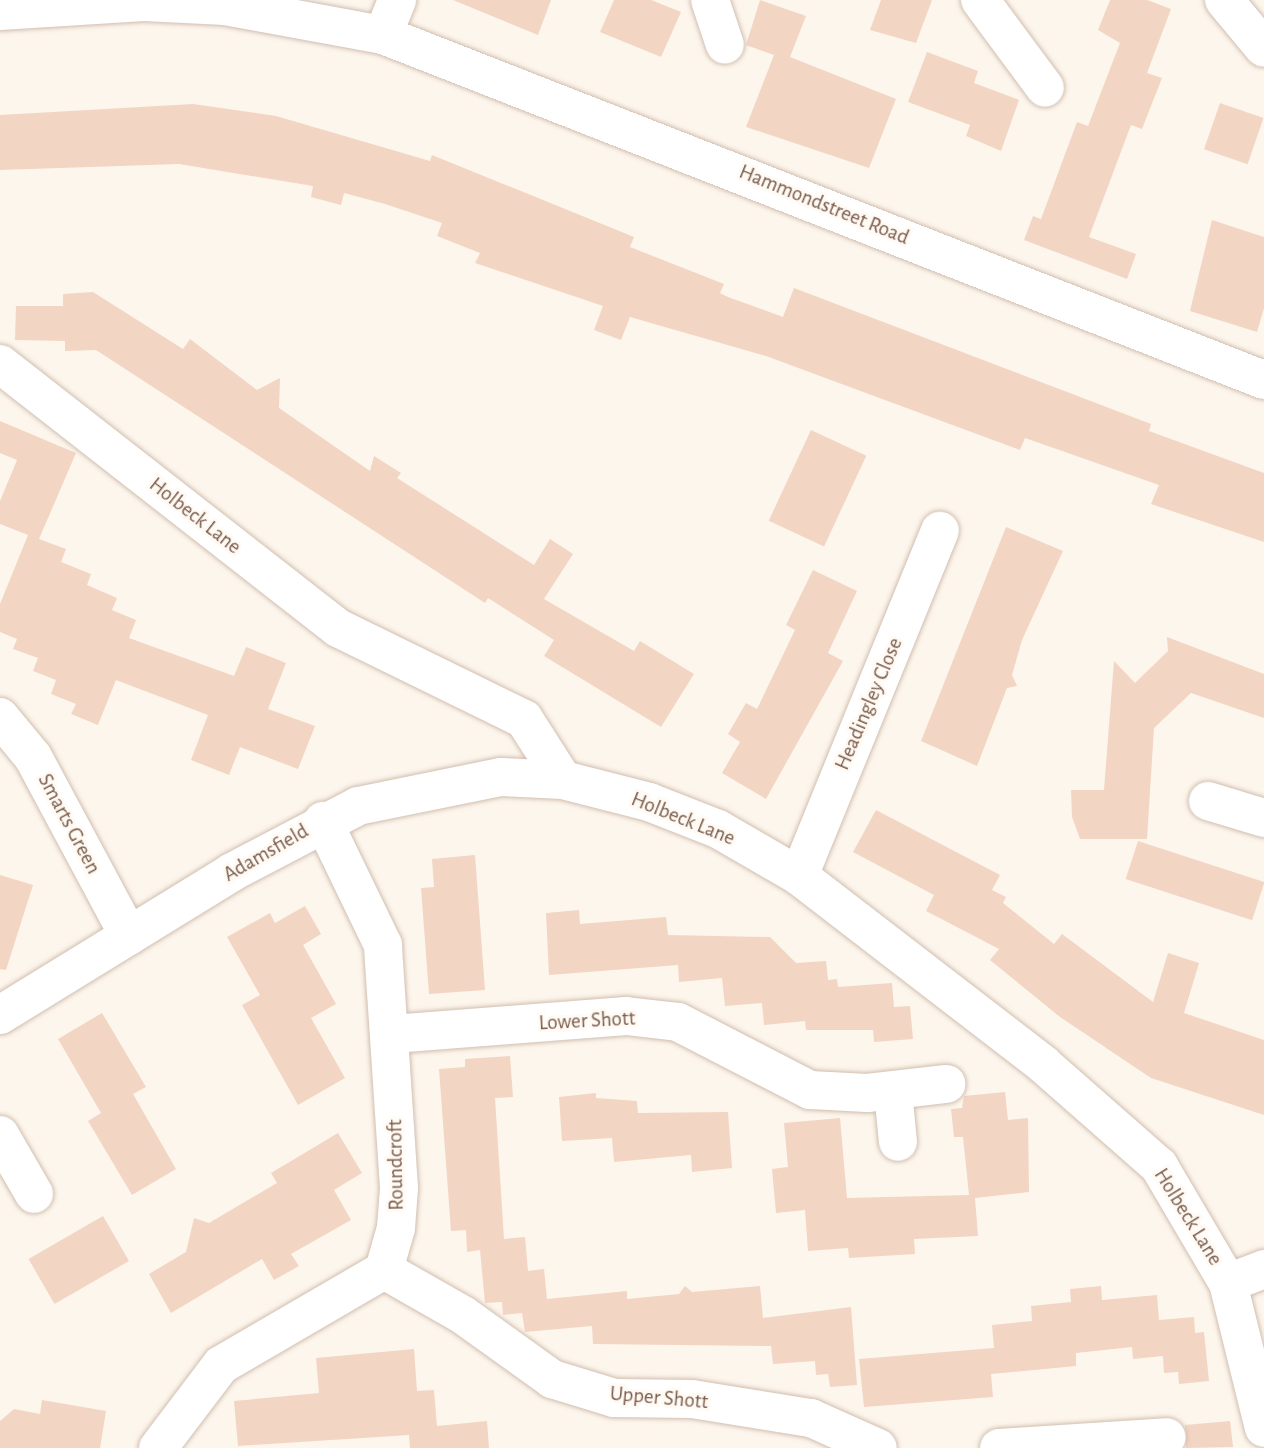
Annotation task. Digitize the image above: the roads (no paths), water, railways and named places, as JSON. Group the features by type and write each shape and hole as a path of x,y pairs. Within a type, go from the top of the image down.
{"street":[{"path":"383,34 397,0"},
{"path":"710,0 725,45"},
{"path":"980,0 1045,88"},
{"path":"1224,0 1264,48"},
{"name":"Hammondstreet Road","path":"0,10 144,2 225,6 383,34 1264,380"},
{"name":"Holbeck Lane","path":"0,364 338,628 524,719 563,780 649,802 718,829 799,876 1044,1065 1159,1166 1228,1283 1264,1428"},
{"name":"Headingley Close","path":"799,876 940,531"},
{"name":"Smarts Green","path":"0,717 33,757 129,936"},
{"name":"Adamsfield","path":"0,1015 323,821 412,791 501,777 563,780"},
{"path":"1208,800 1264,818"},
{"name":"Roundcroft","path":"323,821 383,945 392,1034 400,1188 384,1270"},
{"name":"Lower Shott","path":"392,1034 626,1016 678,1022 810,1090 893,1091 946,1084"},
{"path":"893,1091 898,1142"},
{"path":"0,1135 34,1194"},
{"path":"1228,1283 1264,1269"},
{"path":"160,1447 221,1365 384,1270"},
{"name":"Upper Shott","path":"384,1270 463,1315 552,1379 614,1398 692,1399 811,1418 878,1448"},
{"path":"999,1448 1167,1437"}]}
